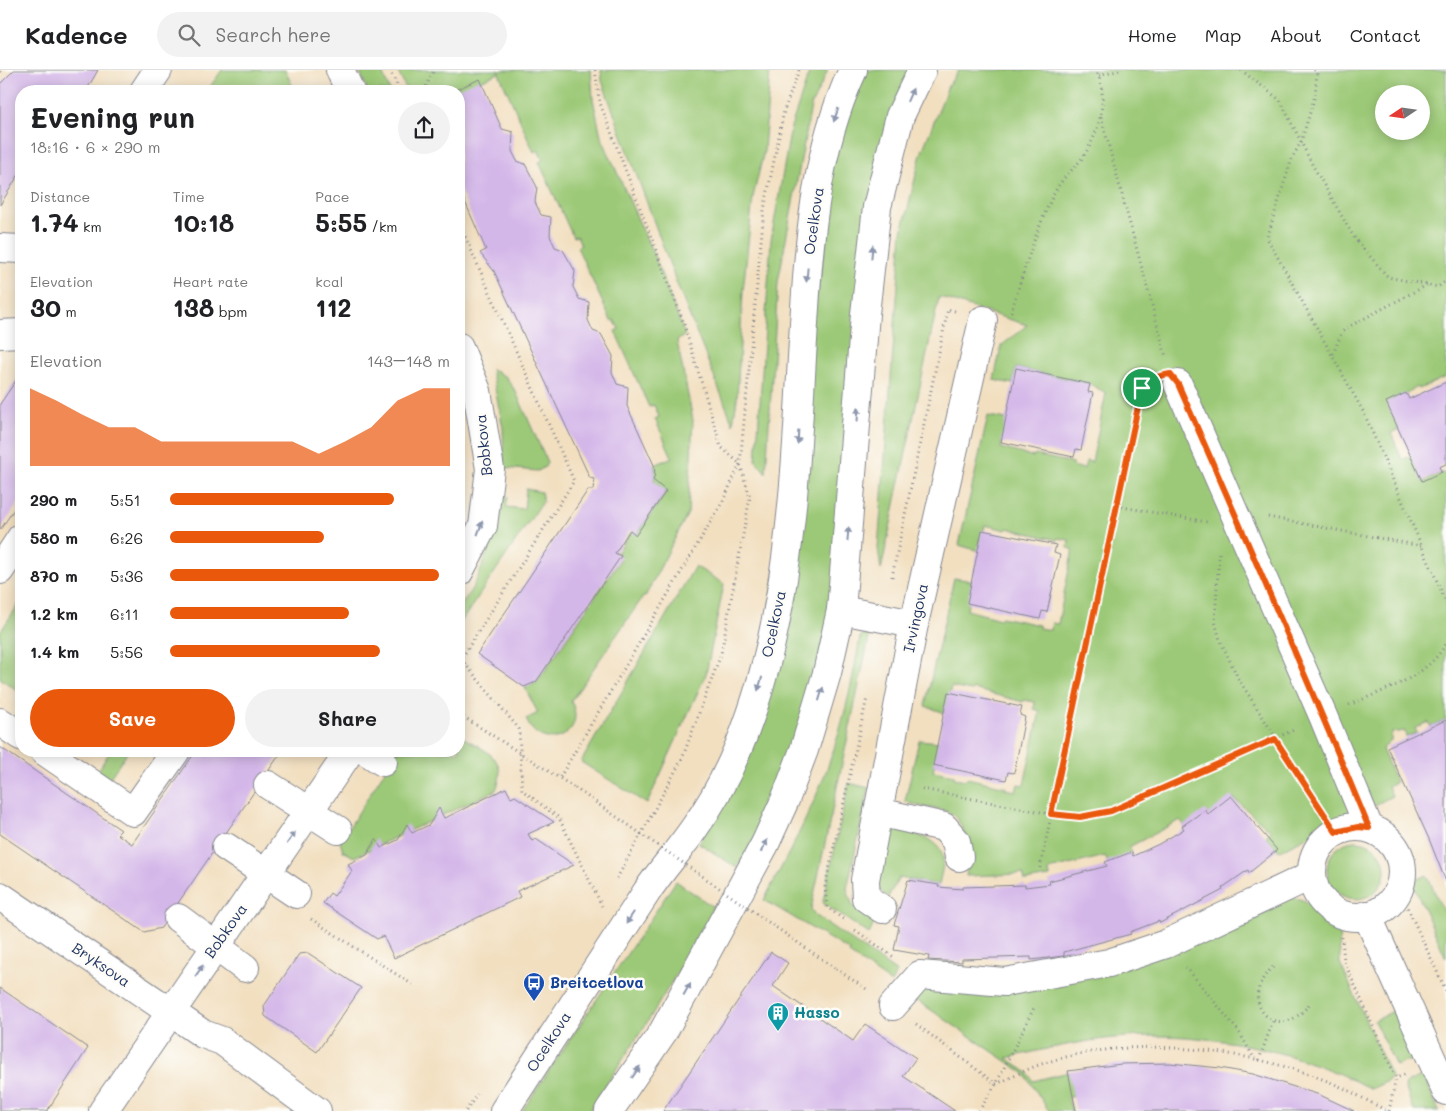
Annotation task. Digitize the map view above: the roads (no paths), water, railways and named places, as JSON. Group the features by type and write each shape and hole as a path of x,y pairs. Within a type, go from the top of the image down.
{"street":[{"path":"340,70 347,85"},
{"name":"Ocelkova","path":"504,1111 656,877 694,829 721,785 744,736 771,642 786,564 797,452 811,232 832,127 853,70"},
{"path":"609,1111 663,1032 773,826 804,750 827,673 841,610 865,314 877,208 900,116 922,70"},
{"path":"0,248 15,249"},
{"name":"Irvingova","path":"882,909 866,898 864,880 914,624 983,320"},
{"path":"0,334 15,333"},
{"name":"Bobkova","path":"465,362 477,391 490,469 483,526 465,560"},
{"path":"1174,379 1229,518 1323,716 1369,828"},
{"path":"0,570 15,547"},
{"path":"841,610 914,624"},
{"path":"0,722 15,732"},
{"path":"53,757 133,812 172,757"},
{"name":"Bobkova","path":"103,1111 346,757"},
{"path":"268,785 338,830"},
{"path":"878,812 944,827 956,841 959,857"},
{"path":"1358,827 1369,828 1384,836 1397,854 1400,861 1401,876 1397,891 1385,906 1367,915 1354,917 1341,914 1320,898 1312,875 1313,861 1318,849 1336,832 1358,827"},
{"path":"226,847 266,873 301,905"},
{"path":"893,1006 920,975 1005,982 1109,963 1166,944 1312,875"},
{"name":"Bryksova","path":"0,896 202,1034 222,1040 317,1111"},
{"path":"1367,915 1446,1091"},
{"path":"178,918 245,968"},
{"name":"Bryksova","path":"202,1034 216,1054 288,1111"}],"place":[{"name":"Breitcetlova","path":"534,1002"},
{"name":"Hasso","path":"778,1032"}]}
